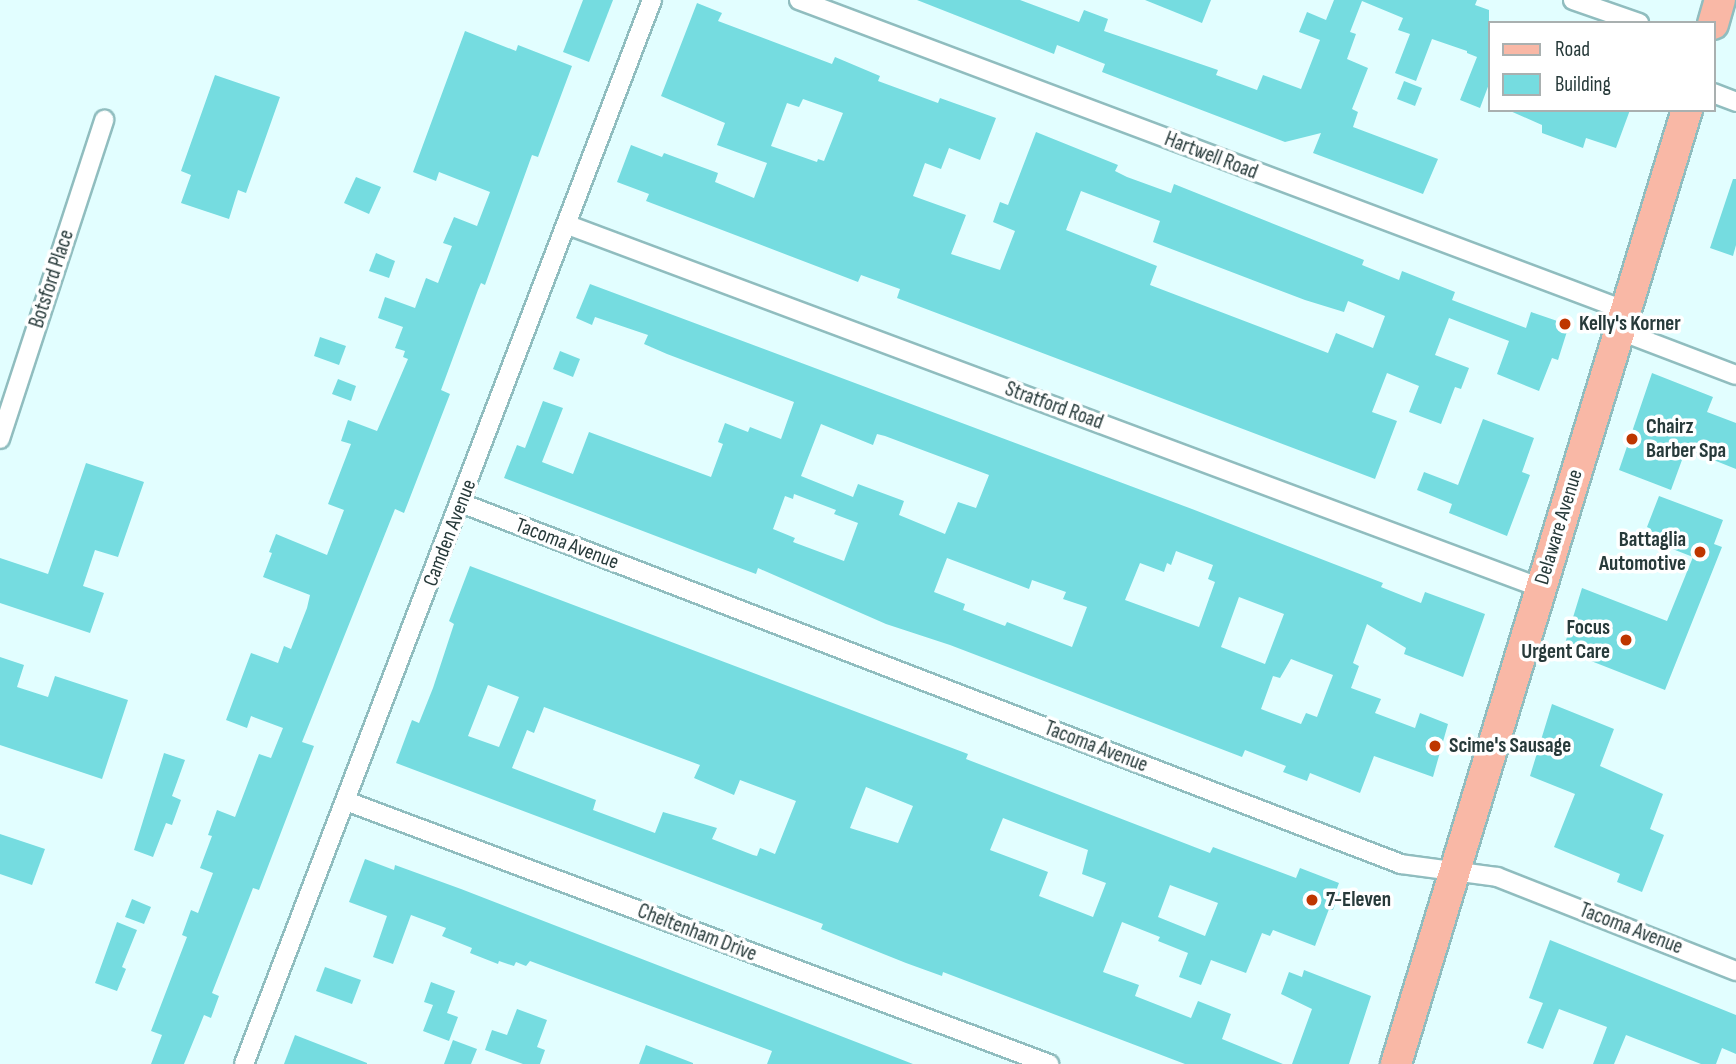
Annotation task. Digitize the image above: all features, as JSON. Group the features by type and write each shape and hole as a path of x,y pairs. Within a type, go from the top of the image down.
{"main road":[{"path":"1714,21 1720,0"},
{"name":"Delaware Avenue","path":"1396,1064 1686,112"}],"street":[{"name":"Camden Avenue","path":"244,1064 568,225 652,0"},
{"name":"Hartwell Road","path":"799,0 1621,320 1736,375"},
{"path":"1573,0 1633,21"},
{"path":"1715,94 1736,102"},
{"name":"Botsford Place","path":"0,439 104,120"},
{"name":"Stratford Road","path":"568,225 1541,588"},
{"name":"Tacoma Avenue","path":"461,503 1401,863 1497,877 1736,971"},
{"name":"Cheltenham Drive","path":"346,801 1049,1064"}],"building":[{"path":"583,0 613,0 589,62 563,52"},
{"path":"917,0 1020,0 1079,22 1084,10 1108,19 1104,31 1218,70 1216,75 1257,90 1263,75 1301,89 1320,40 1299,32 1307,12 1326,20 1334,0 1477,0 1475,5 1489,10 1488,87 1480,108 1460,100 1477,57 1467,51 1432,39 1416,81 1395,73 1410,34 1398,30 1403,18 1362,1 1350,32 1356,34 1347,59 1368,68 1352,109 1358,112 1353,127 1438,159 1423,194 1313,153 1321,133 1285,142 1102,72 1105,64 1057,45 1054,54"},
{"path":"1145,0 1211,0 1202,23"},
{"path":"697,3 722,13 718,21 832,64 835,57 880,76 878,81 938,103 940,98 996,118 980,160 949,148 941,169 925,163 913,196 966,215 951,254 1000,270 1015,231 993,222 1000,202 1008,205 1036,132 1118,165 1115,171 1127,177 1171,193 1174,184 1364,260 1362,265 1399,280 1402,271 1455,292 1452,300 1526,328 1531,312 1569,325 1558,360 1552,358 1539,391 1497,374 1509,341 1449,318 1435,355 1469,368 1461,389 1455,387 1441,424 1409,412 1419,386 1387,373 1372,412 1397,421 1375,479 897,298 900,289 861,275 858,282 646,201 649,194 617,182 631,145 662,157 664,153 718,173 715,182 754,198 767,163 717,145 725,123 661,96","holes":["803,99 843,113 824,161 818,159 817,162 771,146 787,103 799,107","1081,191 1160,221 1153,242 1305,300 1344,312 1348,301 1385,316 1373,348 1336,333 1328,353 1150,285 1157,266 1066,230"]},
{"path":"465,31 516,51 518,45 572,66 538,157 532,155 485,285 481,283 478,290 441,390 450,394 404,513 395,509 302,742 314,746 259,890 253,888 212,993 219,996 211,1018 204,1015 184,1064 151,1064 162,1035 151,1031 187,937 182,935 191,910 198,913 213,873 200,868 212,836 208,835 217,810 235,817 259,754 271,758 283,728 251,716 247,728 226,720 251,653 278,663 284,646 291,649 307,608 310,595 263,577 272,553 269,552 276,534 327,555 344,510 328,504 351,444 341,441 348,420 377,431 408,359 403,357 405,351 395,348 403,327 378,318 385,297 415,308 426,278 438,283 452,246 443,243 454,217 477,226 490,192 439,172 436,181 413,172"},
{"path":"215,75 280,97 246,193 238,190 229,219 181,203 191,175 181,171"},
{"path":"1404,81 1422,88 1415,106 1397,99"},
{"path":"1513,112 1629,112 1616,148 1586,138 1583,148 1542,133 1542,125"},
{"path":"356,177 381,187 369,214 344,203"},
{"path":"1733,179 1736,179 1736,245 1733,256 1710,248"},
{"path":"376,253 395,261 389,278 369,271"},
{"path":"590,284 1192,509 1383,583 1381,587 1421,603 1425,592 1485,614 1463,677 1404,654 1406,648 1367,624 1353,663 1359,666 1351,688 1381,699 1375,713 1415,728 1420,713 1448,724 1433,777 1374,756 1360,793 1310,773 1307,781 1283,772 1286,766 1245,750 1242,757 950,645 886,624 758,568 756,574 504,478 517,445 525,448 543,401 563,408 542,462 573,474 589,432 711,477 723,444 718,442 725,423 748,432 750,427 781,439 794,402 644,344 648,335 595,317 592,325 576,318","holes":["821,424 873,445 877,434 885,436 989,475 976,508 958,502 945,534 899,515 904,501 858,484 853,497 801,476","794,494 836,510 834,514 858,523 844,561 793,542 795,538 773,529 785,496 793,499","1176,551 1213,565 1208,579 1215,582 1199,627 1125,600 1140,563 1164,572 1167,563 1171,565","947,558 1029,589 1032,580 1066,592 1063,599 1087,607 1072,647 1007,622 1005,626 963,610 965,604 934,592","1239,597 1284,614 1265,664 1221,647","1291,659 1333,675 1317,717 1306,713 1301,724 1261,709 1273,676 1280,678"]},
{"path":"320,337 346,346 339,365 314,356"},
{"path":"560,351 580,359 573,377 553,369"},
{"path":"1652,373 1713,397 1707,412 1736,423 1736,469 1686,449 1671,490 1619,470"},
{"path":"338,379 356,386 351,401 332,394"},
{"path":"1483,419 1534,438 1522,472 1530,475 1507,536 1449,513 1452,504 1417,490 1424,472 1458,485"},
{"path":"86,463 144,482 118,557 95,550 83,586 104,593 90,633 0,603 0,558 48,574"},
{"name":"Focus Urgent Care","path":"1659,496 1723,520 1714,544 1722,547 1665,690 1563,650 1582,588 1667,621 1693,557 1647,539 1651,529 1647,527"},
{"path":"470,566 968,754 966,759 1210,853 1213,847 1296,878 1300,868 1339,883 1336,891 1340,892 1333,910 1329,909 1315,946 1273,930 1270,936 1262,933 1246,973 1211,960 1201,985 1179,977 1188,953 1158,941 1160,937 1122,922 1103,972 1139,985 1135,996 1191,1018 1198,1001 1231,1014 1222,1039 1283,1064 1185,1064 943,972 942,976 906,963 821,929 823,924 396,763 412,720 419,723 433,688 454,624 449,621","holes":["488,685 519,697 499,747 468,736","544,707 700,765 694,778 734,795 740,780 796,801 775,854 760,848 757,856 753,855 712,839 717,828 663,812 655,833 593,810 596,800 512,768 527,730 534,733","866,787 913,806 898,843 850,828","1003,818 1088,850 1082,874 1106,883 1093,917 1039,896 1048,872 990,850","1170,885 1218,903 1205,936 1158,917"]},
{"path":"0,657 24,665 17,687 48,697 55,676 128,700 102,779 0,745"},
{"path":"1552,704 1614,729 1600,766 1663,794 1650,829 1664,835 1642,892 1617,882 1620,874 1554,847 1575,794 1530,776"},
{"path":"164,753 185,760 172,796 181,800 172,825 166,823 153,857 134,850"},
{"path":"0,834 45,849 32,885 0,874"},
{"path":"365,859 394,870 395,865 461,889 913,1064 767,1064 772,1051 530,961 526,966 516,962 514,966 499,961 498,964 470,953 472,948 442,936 446,928 411,915 393,964 373,957 387,916 349,902"},
{"path":"132,899 151,907 144,924 125,917"},
{"path":"117,922 137,930 122,967 126,969 117,991 95,983"},
{"path":"1550,940 1736,1015 1736,1054 1722,1048 1716,1064 1701,1064 1626,1035 1614,1064 1593,1064 1607,1027 1559,1009 1543,1049 1527,1043 1543,1003 1529,998"},
{"path":"325,967 361,980 352,1004 316,991"},
{"path":"1304,970 1371,996 1349,1064 1292,1064 1312,1009 1281,994 1289,972 1302,977"},
{"path":"431,982 455,991 447,1013 458,1017 449,1041 423,1031 433,1005 424,1002"},
{"path":"517,1009 547,1020 537,1047 545,1050 540,1064 523,1064 485,1050 492,1030 507,1035"},
{"path":"295,1035 367,1063 367,1064 284,1064"},
{"path":"453,1040 477,1049 471,1064 444,1064"},
{"path":"646,1045 693,1063 693,1064 639,1064"}],"place":[{"name":"Kelly's Korner","path":"1565,324"},
{"name":"Chairz Barber Spa","path":"1632,439"},
{"name":"Battaglia Automotive","path":"1700,552"},
{"name":"Focus Urgent Care","path":"1626,640"},
{"name":"Scime's Sausage","path":"1435,746"},
{"name":"7-Eleven","path":"1312,900"}]}
